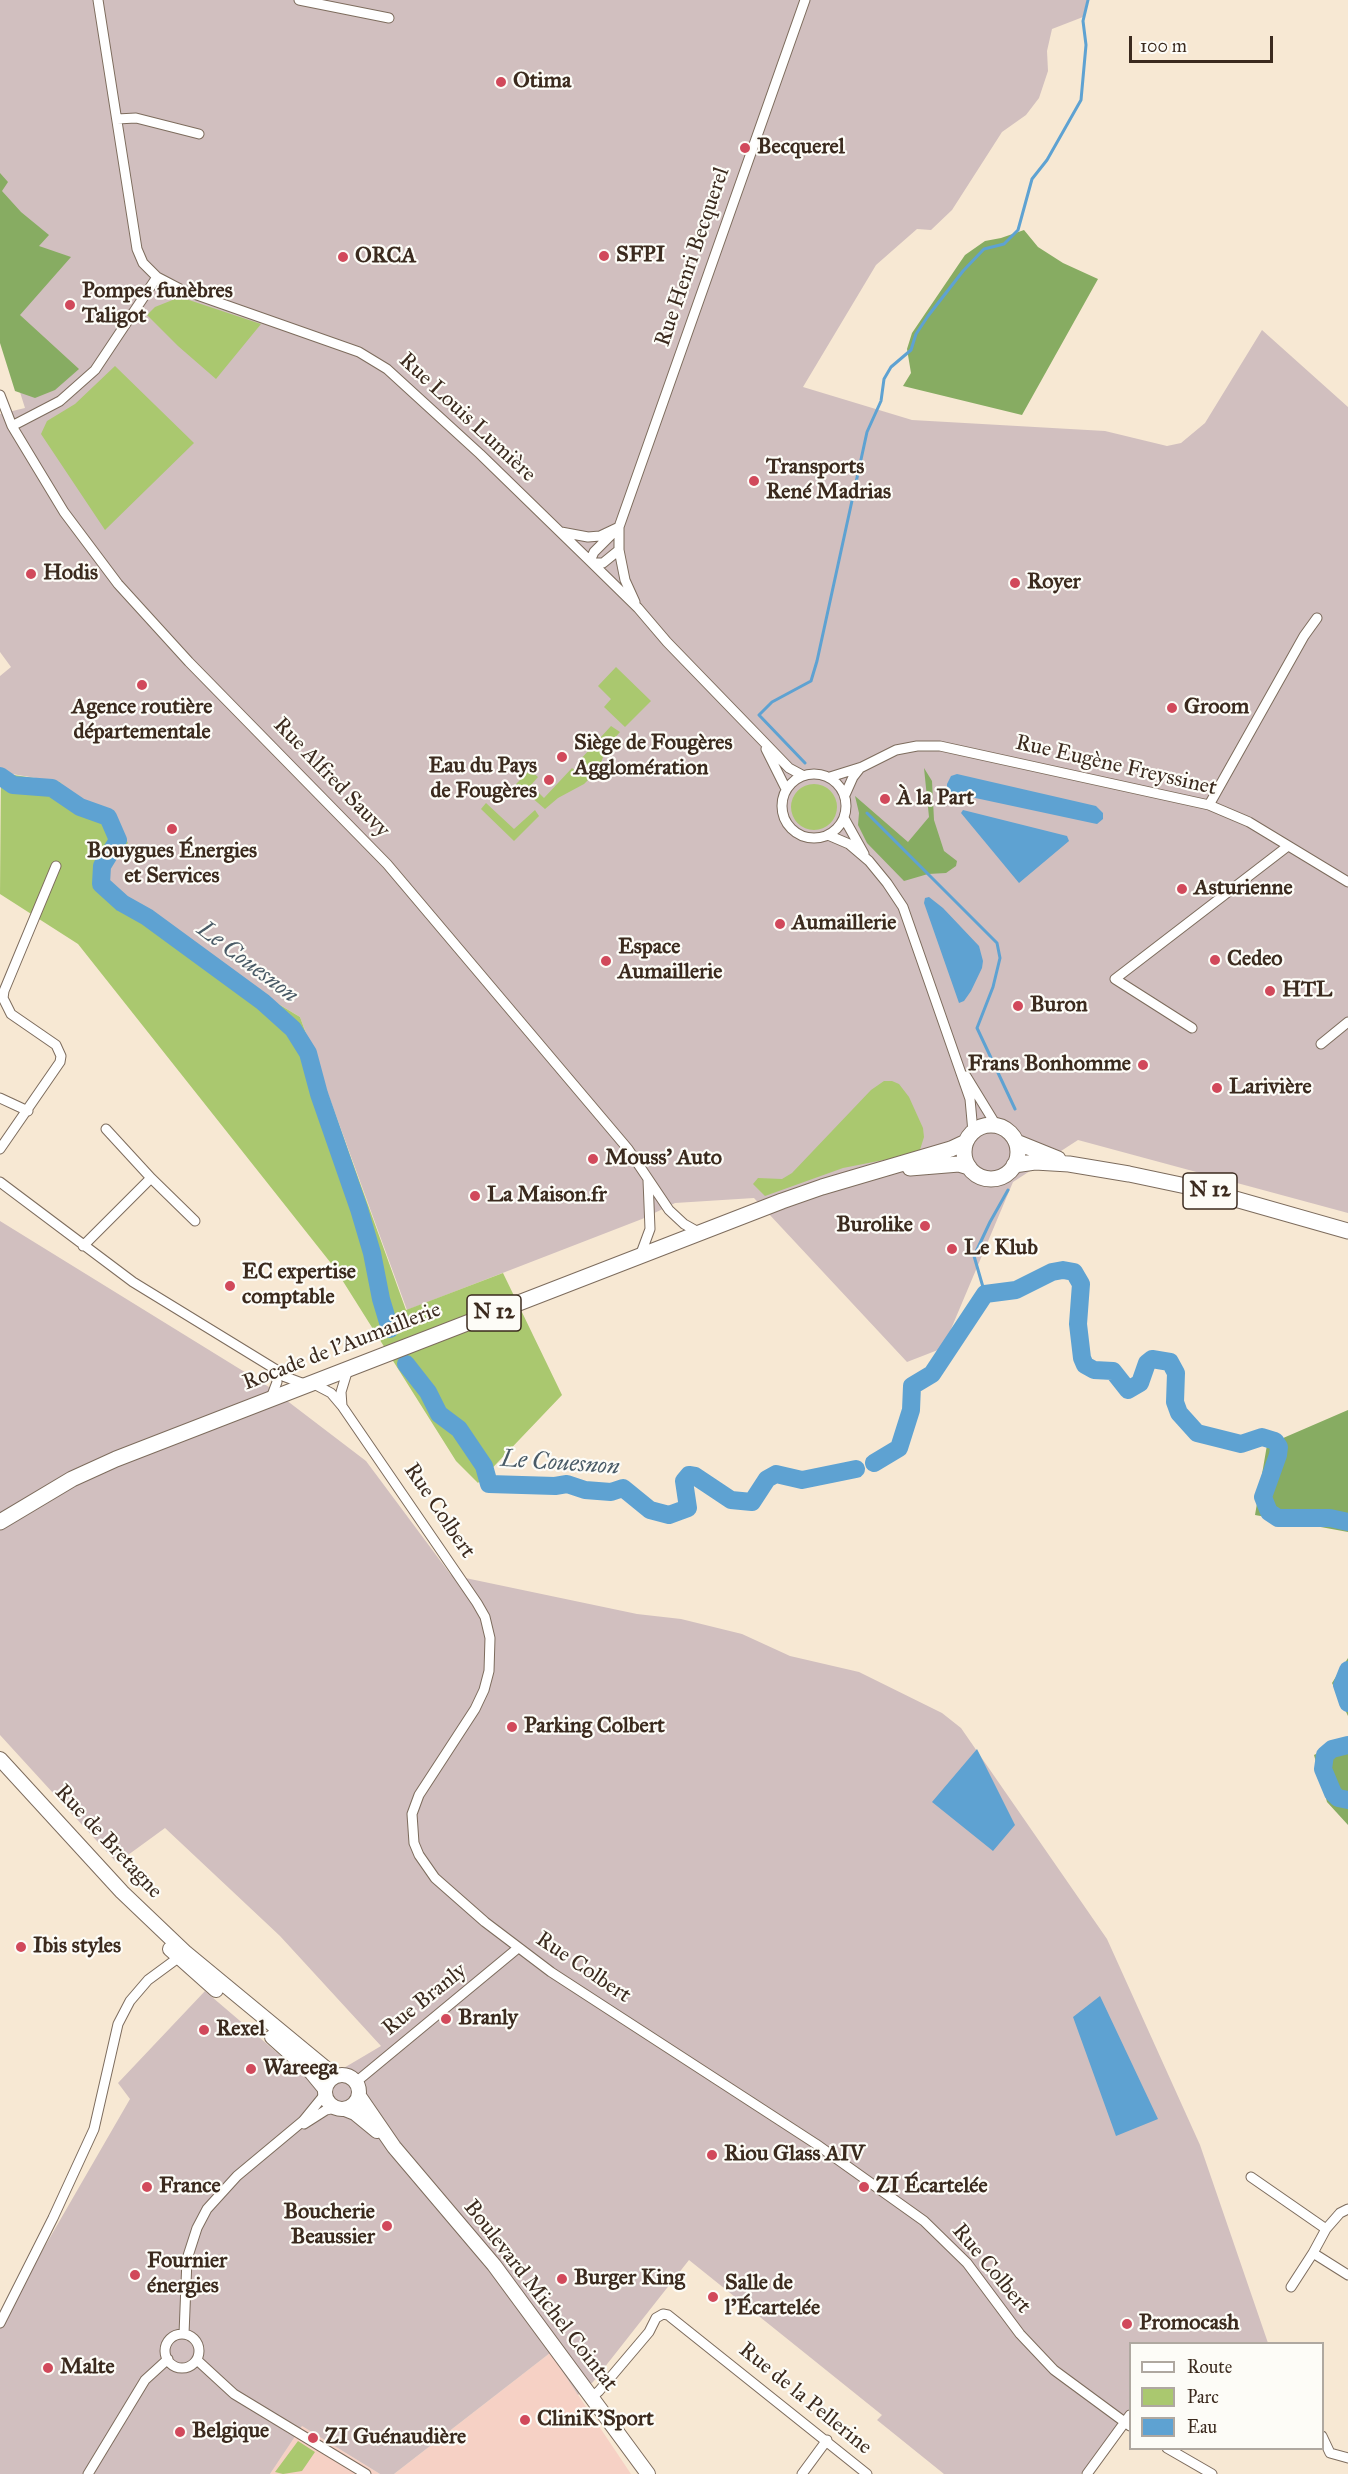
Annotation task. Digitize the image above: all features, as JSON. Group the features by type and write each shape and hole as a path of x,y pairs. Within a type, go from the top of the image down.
{"main road":[{"path":"996,1125 1004,1128 1016,1142 1017,1158 1014,1165 1001,1177 983,1177 969,1167 964,1155 970,1137 980,1127 996,1125"},
{"name":"Rocade de l'Aumaillerie","path":"0,1522 72,1479 116,1459 822,1187 951,1149 970,1137"},
{"name":"N 12","path":"1016,1142 1069,1164"},
{"name":"N 12","path":"1014,1165 1035,1162 1069,1164 1200,1189 1348,1231"},
{"name":"Rocade de l'Aumaillerie","path":"877,1172 959,1164 969,1167"},
{"name":"Rue de Bretagne","path":"0,1759 182,1955"},
{"name":"Rue de Bretagne","path":"0,1773 138,1919 182,1955"},
{"path":"182,1955 334,2076 349,2076 358,2089 354,2105 340,2109 328,2102 325,2092 311,2072 182,1955"},
{"path":"264,2030 286,2037"},
{"path":"325,2092 328,2081 334,2076"},
{"name":"Boulevard Michel Cointat","path":"358,2089 394,2147 491,2262 648,2474"},
{"name":"Boulevard Michel Cointat","path":"340,2109 355,2113 394,2147"}],"street":[{"name":"Rue Louis Lumière","path":"98,0 137,249 143,263 157,277 180,289 359,352 387,369 480,454 638,608 667,642 760,739 789,768 802,776"},
{"path":"299,0 389,18"},
{"name":"Rue Henri Becquerel","path":"638,608 625,580 619,550 619,527 805,0"},
{"path":"117,119 136,118 199,134"},
{"path":"0,423 12,424 60,401 95,370 157,277"},
{"name":"Rue Alfred Sauvy","path":"0,395 12,424 64,513 118,584 189,662 387,864 628,1149 669,1210 684,1224 700,1233"},
{"path":"559,531 574,536 588,537 600,536 619,527"},
{"name":"Rue Henri Becquerel","path":"591,562 594,552 619,527"},
{"path":"591,562 603,563 619,550"},
{"path":"1209,805 1304,636 1317,618"},
{"name":"Rue Louis Lumière","path":"760,739 786,789"},
{"name":"Rue Eugène Freyssinet","path":"830,777 862,766 896,750 917,746 940,746 1209,805 1249,822 1348,882"},
{"path":"845,795 830,777 816,773 802,776 786,789 782,809 791,828 810,838 828,835 840,825 844,818 845,795 853,777 862,766"},
{"path":"844,818 868,861"},
{"path":"828,835 849,844 868,861 903,907 970,1099 970,1137"},
{"path":"1192,1028 1115,979 1288,846"},
{"path":"0,1149 55,1071 61,1056 60,1050 50,1039 11,1014 3,998 56,866"},
{"path":"1321,1044 1348,1022"},
{"path":"958,1064 996,1125"},
{"path":"0,1098 28,1111"},
{"path":"106,1129 195,1221"},
{"path":"83,1246 151,1178"},
{"path":"640,1256 650,1229 648,1180"},
{"name":"Rue Colbert","path":"0,1182 133,1282 284,1376 331,1393 477,1603 485,1617 490,1638 490,1656 484,1690 476,1709 419,1795 412,1814 412,1828 418,1855 435,1878 518,1948 816,2144 924,2220 967,2263 1020,2334 1054,2370 1129,2421"},
{"path":"271,1398 277,1382 275,1369"},
{"path":"342,1406 341,1392 348,1369"},
{"name":"Rue Branly","path":"358,2089 518,1948"},
{"path":"0,2323 94,2129 118,2024 130,2001 148,1980 182,1955"},
{"path":"290,2133 325,2092"},
{"path":"184,2334 187,2259 199,2223 215,2198 237,2176 290,2133 326,2110 340,2109"},
{"path":"1251,2177 1326,2229"},
{"path":"1291,2288 1326,2229 1345,2213"},
{"path":"1313,2253 1348,2276"},
{"name":"Rue de la Pellerine","path":"592,2397 649,2332 656,2318 663,2314 668,2315 867,2474"},
{"path":"184,2334 192,2337 198,2345 197,2360 182,2368 168,2359 166,2349 170,2340 184,2334"},
{"path":"88,2474 145,2380 168,2359"},
{"path":"197,2360 234,2394 366,2474"},
{"path":"1088,2474 1129,2421"},
{"path":"1324,2438 1330,2453 1348,2458"},
{"path":"802,2474 827,2440"},
{"path":"1170,2450 1212,2474"}],"shaded area":[{"path":"0,0 1087,0 1083,17 1052,29 1047,51 1048,71 1039,98 1026,115 1002,132 952,210 931,230 917,229 876,265 803,387 912,420 1105,431 1167,446 1181,443 1205,423 1262,330 1348,407 1348,1213 1078,1140 1013,1182 943,1348 907,1362 754,1198 675,1203 642,1219 407,1310 300,1017 136,919 130,901 105,888 98,876 110,811 80,807 60,782 0,772 0,676 11,667 0,652 0,414 25,408 0,329"},
{"path":"0,1221 269,1387 366,1461 451,1575 637,1614 681,1619 742,1634 790,1656 859,1672 942,1713 961,1728 1107,1939 1200,2145 1268,2342 1129,2342 1129,2409 1081,2474 944,2474 877,2420 882,2415 689,2260 593,2382 578,2395 550,2353 394,2474 380,2474 302,2426 270,2474 0,2474 0,2324 130,2099 118,2083 205,1991 315,2085 381,2046 280,1936 165,1828 117,1863 0,1735"},
{"path":"550,2353 631,2474 394,2474"},
{"path":"302,2426 380,2474 270,2474"}],"green space":[{"path":"0,173 8,182 2,191 21,212 49,235 39,246 71,257 20,315 79,369 55,390 35,398 15,391 0,343"},
{"path":"1024,230 1038,247 1063,263 1098,279 1022,415 903,386 911,373 907,349 912,333 965,255 985,241"},
{"path":"180,297 261,324 216,379 147,315 155,307"},
{"path":"115,366 194,443 105,530 41,434 47,421 75,404"},
{"path":"616,667 651,701 625,727 604,707 611,699 598,686"},
{"path":"611,726 620,732 606,748 599,769 584,784 558,798 545,809 516,784 530,770 538,777 531,785 544,798 572,768 582,777 588,770 579,761"},
{"path":"924,768 932,781 934,820 944,851 957,861 956,866 946,873 928,874 904,881 867,843 858,825 859,813 855,796 908,842 929,817"},
{"path":"1,773 60,782 80,807 110,811 128,843 98,876 105,888 130,901 136,919 300,1017 406,1310 503,1273 562,1395 478,1483 456,1461 334,1267 78,944 0,894"},
{"path":"814,784 830,791 837,807 830,823 814,830 798,823 791,807 798,791"},
{"path":"486,803 514,829 535,810 539,816 514,841 481,809"},
{"path":"884,1081 899,1084 909,1097 923,1128 924,1137 919,1153 843,1168 765,1196 753,1184 758,1178 782,1179 792,1173 871,1090"},
{"path":"1348,1410 1348,1532 1255,1515 1267,1445"},
{"path":"1348,1658 1348,1716 1332,1683"},
{"path":"1348,1738 1348,1825 1327,1802 1314,1755"},
{"path":"298,2441 315,2452 302,2471 283,2474 275,2472"}],"water":[{"path":"957,774 1096,806 1103,813 1103,819 1097,824 952,793 947,789 947,784 951,776"},
{"path":"963,810 1067,836 1069,841 1019,883 961,813"},
{"path":"929,897 943,908 979,946 983,961 982,968 971,991 964,1001 959,1003 924,903 925,898"},
{"path":"977,1749 1015,1825 993,1851 932,1802"},
{"path":"1100,1996 1158,2119 1116,2136 1073,2017"}],"waterway":[{"path":"805,763 759,715 772,702 811,681 867,432 881,401 884,379 891,367 911,350 916,334 963,271 984,249 1004,244 1018,230 1032,179 1047,160 1081,100 1086,45 1083,21 1088,0"},
{"name":"Le Couesnon","path":"0,776 13,785 52,788 80,807 108,817 118,840 102,866 101,884 122,903 147,917 263,1002 293,1029 308,1053 319,1094 359,1209 390,1329"},
{"path":"867,813 997,943 1000,958 993,987 977,1028 1015,1109"},
{"path":"985,1294 974,1256 1008,1190"},
{"name":"Le Couesnon","path":"874,1463 899,1448 911,1410 912,1386 932,1374 985,1294 1016,1290 1052,1272 1063,1270 1074,1272 1081,1284 1078,1324 1085,1365 1094,1370 1113,1371 1128,1390 1140,1383 1147,1363 1152,1359 1170,1362 1176,1373 1175,1402 1179,1413 1197,1433 1241,1444 1262,1437 1275,1441 1279,1447 1263,1497 1269,1512 1278,1518 1330,1518 1348,1522"},
{"name":"Le Couesnon","path":"406,1364 428,1392 439,1414 459,1429 484,1466 489,1484 555,1486 567,1484 585,1490 611,1492 623,1488 650,1510 669,1515 688,1508 684,1481 689,1475 695,1476 731,1500 752,1502 767,1479 776,1474 802,1480 856,1469"},
{"name":"Le Couesnon","path":"1348,1670 1342,1685 1348,1703"},
{"name":"Le Couesnon","path":"1348,1745 1332,1749 1325,1755 1323,1769 1333,1793 1338,1798 1348,1800"}],"place":[{"name":"Otima","path":"501,82"},
{"name":"Becquerel","path":"745,148"},
{"name":"SFPI","path":"604,256"},
{"name":"ORCA","path":"343,257"},
{"name":"Pompes funèbres Taligot","path":"70,305"},
{"name":"Transports René Madrias","path":"754,481"},
{"name":"Hodis","path":"31,574"},
{"name":"Royer","path":"1015,583"},
{"name":"Agence routière départementale","path":"142,685"},
{"name":"Groom","path":"1172,708"},
{"name":"Siège de Fougères Agglomération","path":"562,757"},
{"name":"Eau du Pays de Fougères","path":"549,780"},
{"name":"À la Part","path":"885,799"},
{"name":"Bouygues Énergies et Services","path":"172,829"},
{"name":"Asturienne","path":"1182,889"},
{"name":"Aumaillerie","path":"780,924"},
{"name":"Cedeo","path":"1215,960"},
{"name":"Espace Aumaillerie","path":"606,961"},
{"name":"HTL","path":"1270,991"},
{"name":"Buron","path":"1018,1006"},
{"name":"Frans Bonhomme","path":"1143,1065"},
{"name":"Larivière","path":"1217,1088"},
{"name":"Mouss' Auto","path":"593,1159"},
{"name":"La Maison.fr","path":"475,1196"},
{"name":"Burolike","path":"925,1226"},
{"name":"Le Klub","path":"952,1249"},
{"name":"EC expertise comptable","path":"230,1286"},
{"name":"Parking Colbert","path":"512,1727"},
{"name":"Ibis styles","path":"21,1947"},
{"name":"Branly","path":"446,2019"},
{"name":"Rexel","path":"204,2030"},
{"name":"Wareega","path":"251,2069"},
{"name":"Riou Glass AIV","path":"712,2155"},
{"name":"France","path":"147,2187"},
{"name":"ZI Écartelée","path":"864,2187"},
{"name":"Boucherie Beaussier","path":"387,2226"},
{"name":"Fournier énergies","path":"135,2275"},
{"name":"Burger King","path":"562,2279"},
{"name":"Salle de l'Écartelée","path":"713,2297"},
{"name":"Promocash","path":"1127,2324"},
{"name":"Malte","path":"48,2368"},
{"name":"CliniK'Sport","path":"525,2420"},
{"name":"Belgique","path":"180,2432"},
{"name":"ZI Guénaudière","path":"313,2438"}]}
